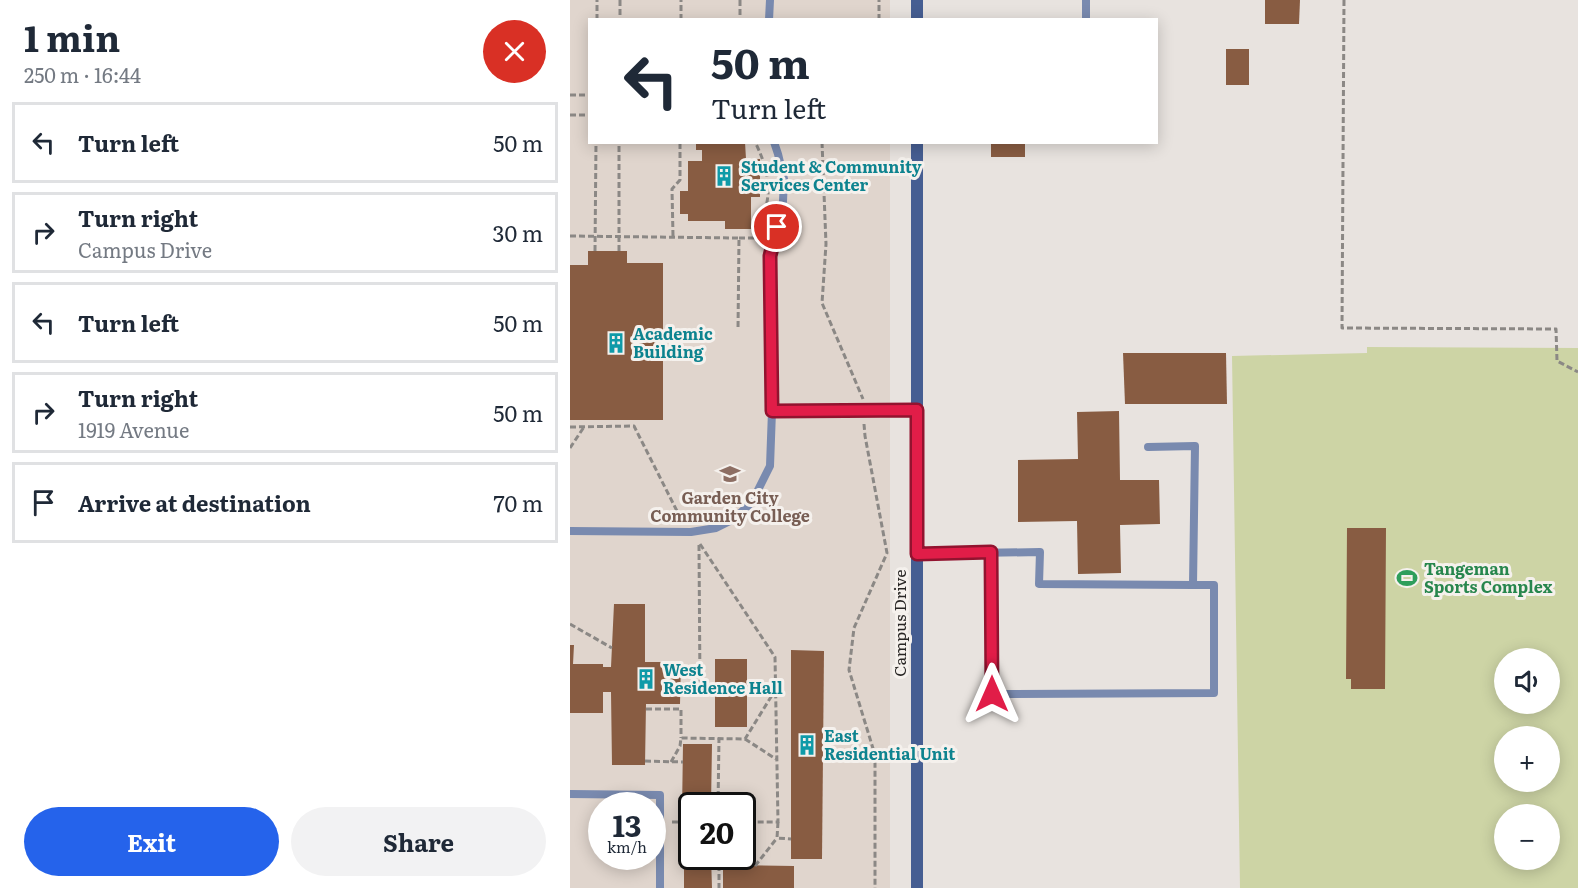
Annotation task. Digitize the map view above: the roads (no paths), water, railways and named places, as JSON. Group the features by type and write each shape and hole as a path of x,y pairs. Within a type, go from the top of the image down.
{"main road":[{"path":"917,0 917,18"},
{"name":"Campus Drive","path":"917,144 917,888"}],"lane":[{"path":"770,0 770,18"},
{"path":"1086,0 1086,18"},
{"path":"570,531 691,532 716,528 734,519 752,502 770,466 772,411 770,256 783,201 784,179 775,144"},
{"path":"772,411 917,410"},
{"path":"1148,447 1195,446 1193,585"},
{"path":"917,554 991,552 1040,552 1039,584 1214,585 1214,693 992,694 991,552"},
{"path":"570,794 660,795 660,888"}],"place":[{"name":"Student & Community Services Center","path":"724,176"},
{"name":"Academic Building","path":"616,343"},
{"name":"Garden City Community College","path":"730,474"},
{"name":"Tangeman Sports Complex","path":"1407,578"},
{"name":"West Residence Hall","path":"646,679"},
{"name":"East Residential Unit","path":"807,745"}]}
